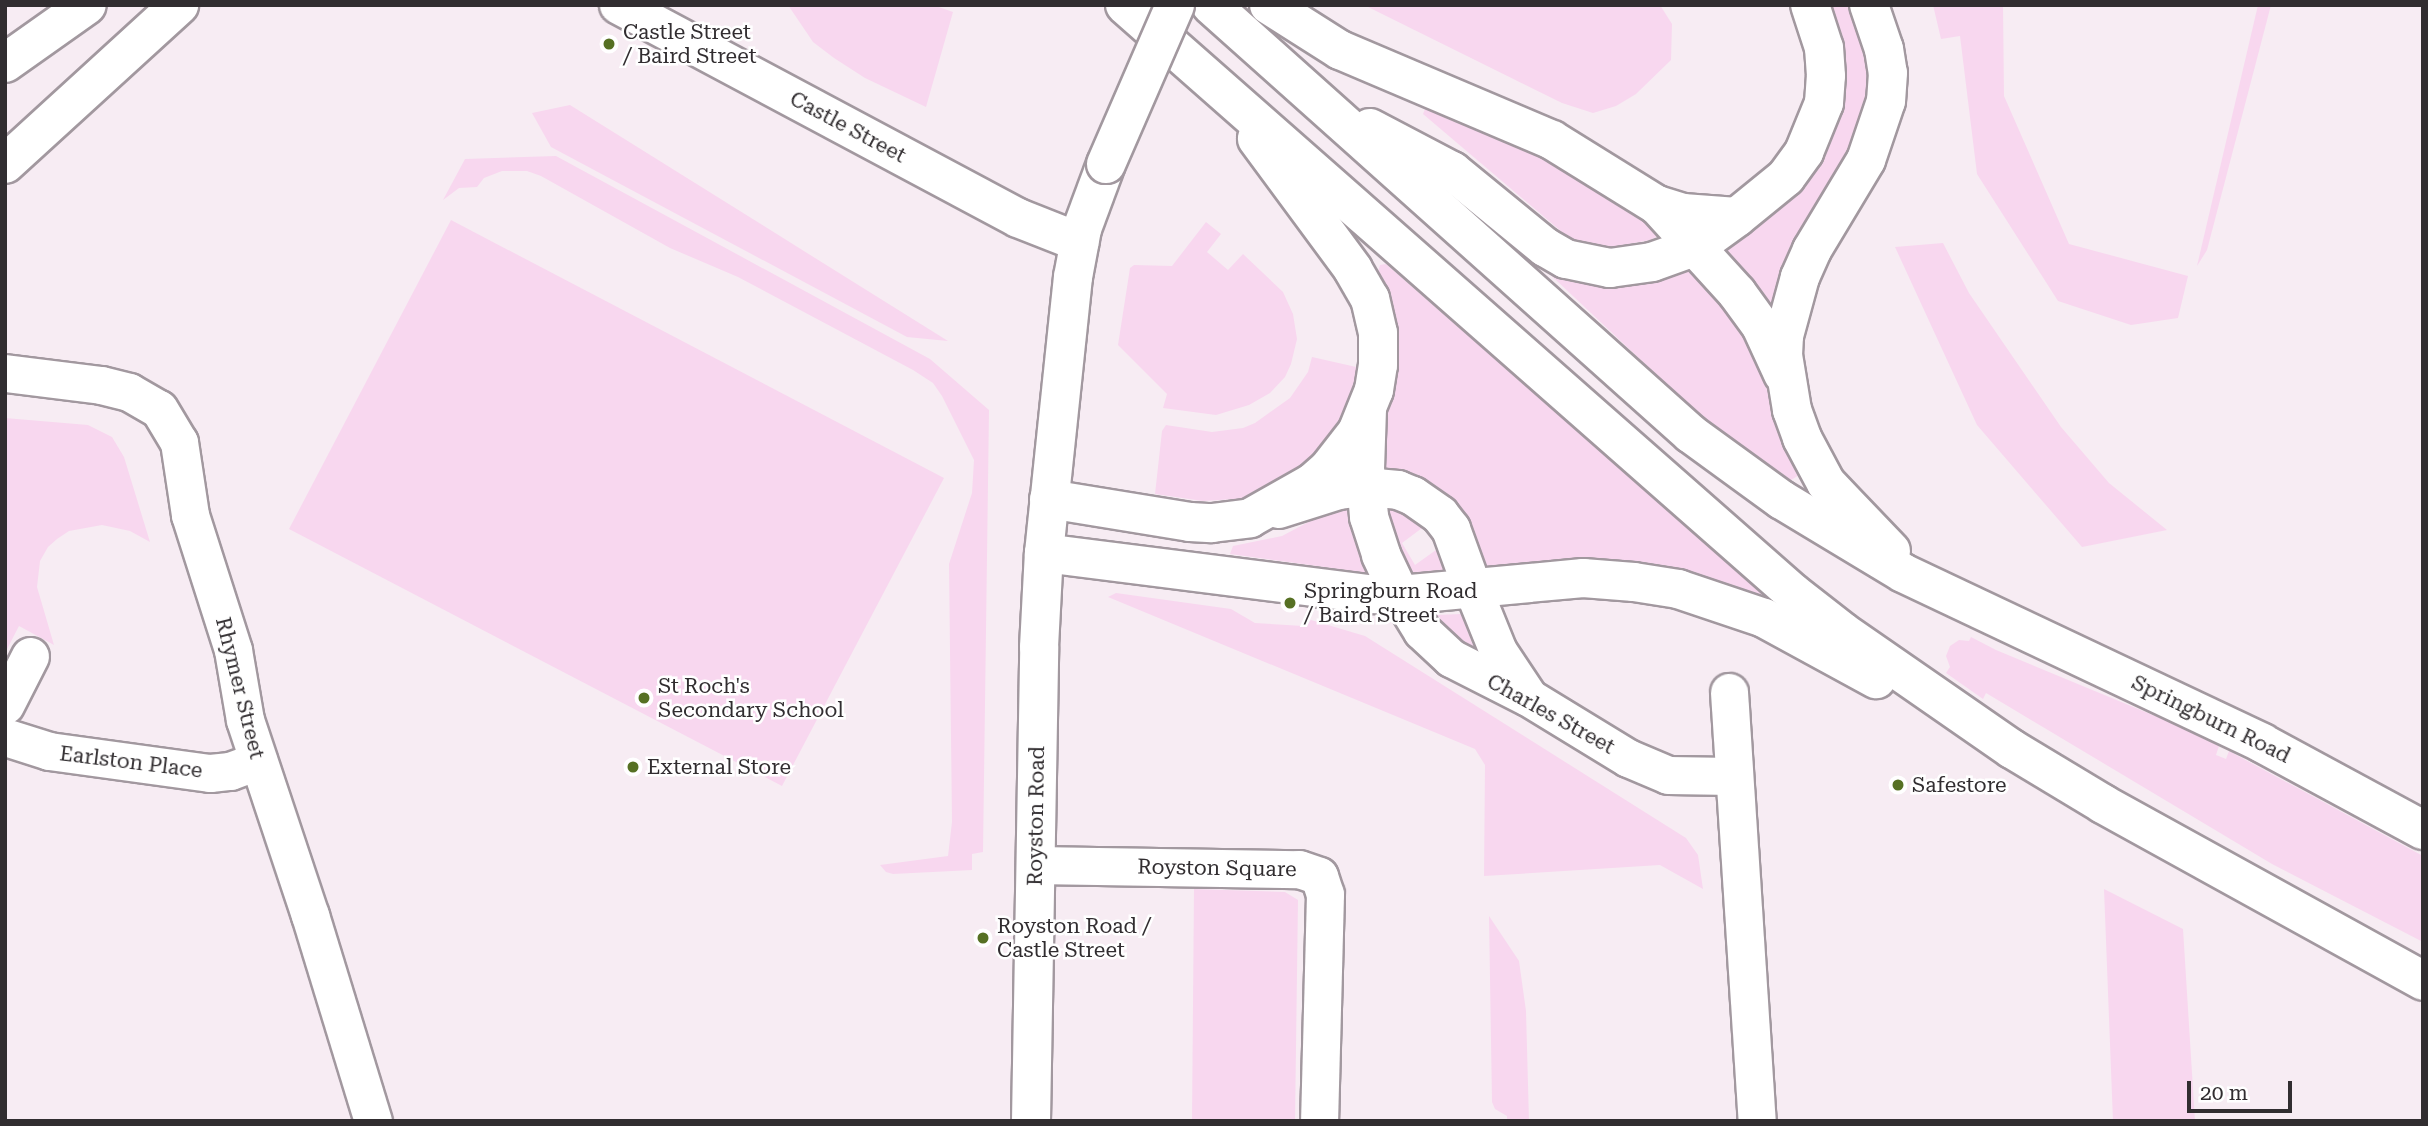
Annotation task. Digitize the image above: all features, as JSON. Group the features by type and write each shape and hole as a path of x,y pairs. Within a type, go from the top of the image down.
{"main road":[{"path":"5,63 87,5"},
{"path":"5,164 179,5"},
{"name":"Castle Street","path":"619,5 1018,218 1079,242"},
{"path":"1125,5 1793,593 1885,663 2012,749"},
{"name":"Royston Road","path":"1031,1121 1039,647 1044,553 1079,242 1106,164 1175,5"},
{"path":"1211,5 1691,434 1860,550 1995,618"},
{"path":"1269,5 1340,50 1552,140 1657,205 1697,246 1761,326 1783,374 1802,438 1826,483 1858,520 1909,566 1941,591 1995,618"},
{"path":"1319,100 1452,171 1545,247 1566,259 1587,266 1631,267 1697,246 1786,177 1816,129 1824,103 1824,48 1810,5"},
{"path":"1783,374 1784,336 1800,277 1828,221 1866,160 1886,101 1888,73 1884,49 1870,5"},
{"path":"1214,81 1353,269 1370,299 1378,333 1378,365 1367,409 1357,432 1329,468 1294,496 1250,518"},
{"path":"1657,205 1683,213 1737,217"},
{"path":"1367,409 1365,486 1374,536 1400,595"},
{"path":"1049,499 1190,522 1222,523 1250,518 1339,490 1365,486 1398,490 1413,496 1440,515 1458,544 1472,587"},
{"path":"1044,553 1335,591 1400,595 1583,578 1667,587 1721,601 1764,618 1814,647 2012,749 2284,906 2423,981"},
{"name":"Springburn Road","path":"1995,618 2262,743 2423,830"}],"street":[{"name":"Rhymer Street","path":"5,373 101,385 130,392 159,409 171,426 183,457 190,515 233,650 245,720 310,915 373,1121"},
{"path":"1472,587 1498,651 1528,697"},
{"name":"Charles Street","path":"1400,595 1422,631 1451,658 1528,697 1648,768 1689,778 1733,776"},
{"path":"5,705 30,656"},
{"path":"1729,692 1758,1121"},
{"name":"Earlston Place","path":"5,737 49,751 210,772 230,771 258,761"},
{"name":"Royston Square","path":"1035,865 1299,869 1319,876 1325,894 1319,1121"}],"shaded area":[{"path":"788,5 933,5 953,12 926,107 865,78 834,58 813,42"},
{"path":"1364,5 1660,5 1672,24 1671,60 1636,94 1616,106 1593,113 1562,103"},
{"path":"1830,5 1857,5 1866,25 1871,104 1774,318 1719,246 1797,189"},
{"path":"1933,5 2003,5 2004,96 2069,244 2188,276 2178,318 2131,325 2058,301 1977,174 1960,36 1941,39"},
{"path":"2258,5 2271,5 2207,250 2197,266"},
{"path":"1430,97 1511,131 1668,231 1650,240 1608,248 1569,238 1423,114"},
{"path":"570,105 948,341 907,337 551,147 532,113"},
{"path":"556,156 930,359 989,410 983,852 972,854 972,870 893,874 886,872 880,865 948,856 952,822 949,564 972,493 974,460 942,396 933,383 913,370 738,277 670,248 541,176 527,171 502,171 484,178 477,187 459,188 443,200 465,159"},
{"path":"451,220 944,478 782,786 289,529"},
{"path":"1206,222 1221,234 1207,252 1228,270 1243,254 1283,292 1293,314 1297,339 1285,377 1270,393 1249,405 1216,415 1163,408 1167,394 1118,345 1130,268 1134,265 1172,266"},
{"path":"1943,243 1969,293 2061,427 2109,483 2167,530 2082,547 1977,425 1895,247"},
{"path":"1695,261 1755,342 1804,472 1791,480 1697,413 1539,264 1617,286 1654,281"},
{"path":"1386,264 1762,592 1762,595 1704,578 1583,560 1482,567 1382,475 1378,272 1380,265"},
{"path":"1312,357 1365,369 1325,456 1250,498 1203,501 1155,494 1162,431 1166,425 1212,432 1243,428 1255,423 1290,398 1308,372"},
{"path":"5,418 88,425 112,437 124,457 150,542 130,531 102,525 69,531 57,539 48,547 40,561 37,587 54,645 19,626 5,653"},
{"path":"1353,503 1369,571 1367,573 1230,554 1233,546 1282,536 1333,509"},
{"path":"1384,505 1406,511 1426,525 1402,543 1415,565 1443,545 1453,571 1407,574"},
{"path":"1116,593 1231,609 1255,623 1303,626 1311,620 1365,636 1686,838 1698,855 1703,889 1660,865 1484,876 1485,765 1475,749 1108,597"},
{"path":"1461,614 1472,643 1480,653 1467,650 1435,619 1437,615"},
{"path":"1971,637 1996,650 2184,728 2219,746 2216,755 2226,759 2229,751 2423,856 2423,942 2272,864 1986,693 1983,699 1946,673 1950,667 1946,656 1950,646 1959,640 1969,641"},
{"path":"1194,889 1285,892 1298,900 1295,1121 1192,1121"},
{"path":"2104,889 2183,929 2195,1121 2113,1121"},
{"path":"1489,916 1519,961 1526,1011 1529,1121 1507,1121 1507,1116 1495,1109 1492,1102"}],"place":[{"name":"Castle Street / Baird Street","path":"609,44"},
{"name":"Springburn Road / Baird Street","path":"1290,603"},
{"name":"St Roch's Secondary School","path":"644,698"},
{"name":"External Store","path":"633,767"},
{"name":"Safestore","path":"1898,785"},
{"name":"Royston Road / Castle Street","path":"983,938"}]}
